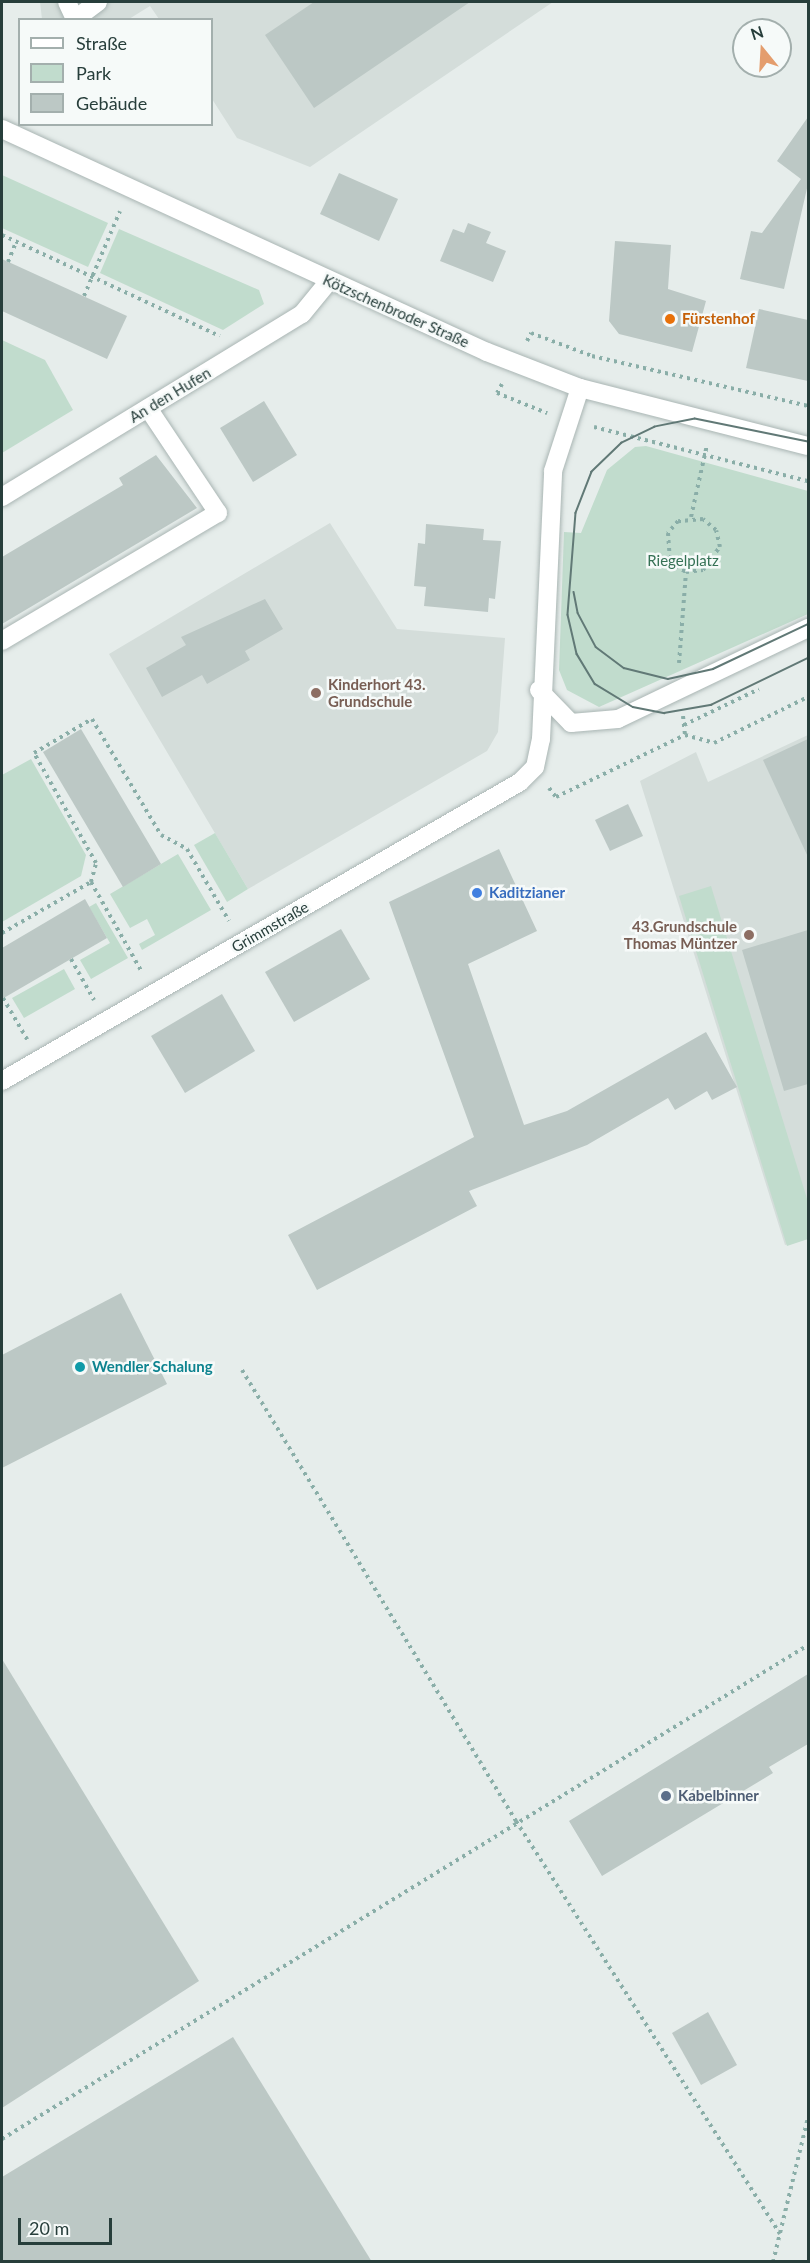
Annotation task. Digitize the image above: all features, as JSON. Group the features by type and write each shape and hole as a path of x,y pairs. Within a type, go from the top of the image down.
{"street":[{"path":"67,2 74,18"},
{"path":"75,18 99,2"},
{"name":"Kötzschenbroder Straße","path":"12,129 129,189 514,363 580,388 808,446"},
{"name":"An den Hufen","path":"2,496 302,314 329,281"},
{"path":"535,768 541,739 539,690 553,471 580,388"},
{"path":"2,641 218,513 148,408"},
{"path":"539,690 572,723 618,719 808,628"},
{"name":"Grimmstraße","path":"2,1081 520,782 535,768"}],"path":[{"path":"84,296 129,189"},
{"path":"2,235 248,348"},
{"path":"8,262 16,242"},
{"path":"808,406 592,356 531,333 497,393 569,422 808,481"},
{"path":"691,517 716,530 720,547 703,570 686,572 670,561 665,548 668,533 691,517 712,423"},
{"path":"685,735 680,689 686,572"},
{"path":"684,725 759,689"},
{"path":"535,768 556,797 685,735 714,743 808,697"},
{"path":"154,993 91,882 96,863 34,753 92,719 161,835 187,849 242,943"},
{"path":"2,933 91,882"},
{"path":"71,959 106,1021"},
{"path":"3,998 39,1059"},
{"path":"242,1370 516,1821 780,2234"},
{"path":"2,2139 516,1821 808,1645"},
{"path":"773,2262 808,2117"}],"shaded area":[{"path":"40,2 553,2 310,167 237,138 213,101 213,18 158,18 150,6 131,18 42,18"},
{"name":"Kinderhort 43. Grundschule","path":"330,523 397,629 505,638 498,732 487,751 248,889 109,654"},
{"name":"43.Grundschule Thomas Müntzer","path":"808,735 808,1239 785,1245 640,781 696,752 708,782"}],"green space":[{"path":"2,175 108,223 88,267 2,228"},
{"path":"119,229 259,290 264,304 223,330 100,273"},
{"path":"2,340 45,360 73,410 2,453"},
{"name":"Riegelplatz","path":"646,446 808,491 808,614 599,707 567,690 559,670 564,532 581,533 607,470 635,447"},
{"path":"31,759 86,855 81,876 2,922 2,775"},
{"path":"215,833 248,889 227,902 194,845"},
{"path":"178,854 211,910 142,950 139,944 155,935 147,919 130,928 110,894"},
{"path":"711,886 808,1202 808,1239 787,1246 679,896"},
{"path":"96,903 128,958 91,979 80,960 110,943 89,907"},
{"path":"64,969 75,989 24,1018 12,998"}],"building":[{"path":"314,2 470,2 314,108 265,35"},
{"path":"808,117 808,184 784,289 740,279 751,231 762,233 801,179 777,161"},
{"path":"339,173 398,199 379,241 320,214"},
{"path":"468,223 491,232 486,243 506,251 493,282 440,261 453,229 464,233"},
{"path":"615,241 671,245 668,289 706,301 692,352 619,334 609,321"},
{"path":"2,259 127,316 107,359 2,311"},
{"path":"759,309 808,320 808,381 746,368"},
{"path":"264,401 297,455 253,482 220,428"},
{"path":"156,455 197,508 2,624 2,557 123,485 119,478"},
{"path":"426,524 484,529 483,540 501,541 495,599 489,598 488,612 424,606 426,587 414,586 418,543 425,544"},
{"path":"265,599 283,629 245,651 250,660 207,684 202,675 162,697 146,668 186,645 181,637"},
{"path":"81,729 161,864 123,887 43,752"},
{"path":"808,739 808,857 763,760"},
{"path":"628,804 643,836 610,851 595,820"},
{"path":"499,849 537,931 468,964 524,1125 567,1111 706,1032 737,1087 712,1100 707,1091 675,1110 668,1098 587,1145 469,1191 477,1206 317,1290 288,1235 474,1137 389,902"},
{"path":"85,899 107,938 2,999 2,948"},
{"path":"341,929 370,979 294,1022 265,972"},
{"path":"808,930 808,1084 784,1091 742,950"},
{"path":"222,994 255,1051 185,1093 151,1036"},
{"name":"Wendler Schalung","path":"121,1293 167,1384 2,1468 2,1355"},
{"path":"2,1659 199,1981 2,2108"},
{"path":"808,1674 808,1744 769,1767 773,1773 602,1876 569,1821"},
{"path":"708,2012 737,2065 701,2085 672,2033"},
{"path":"233,2037 372,2262 2,2262 2,2177"}],"tram line":[{"path":"808,442 695,419 655,427 622,443 592,472 576,513 568,615 577,654 595,684 633,707 664,713 711,705 808,658"},
{"path":"574,592 578,613 596,647 624,668 668,679 713,669 808,624"}],"place":[{"name":"Fürstenhof","path":"670,319"},
{"name":"Kinderhort 43. Grundschule","path":"316,693"},
{"name":"Kaditzianer","path":"477,893"},
{"name":"43.Grundschule Thomas Müntzer","path":"749,935"},
{"name":"Wendler Schalung","path":"80,1367"},
{"name":"Kabelbinner","path":"666,1796"}]}
